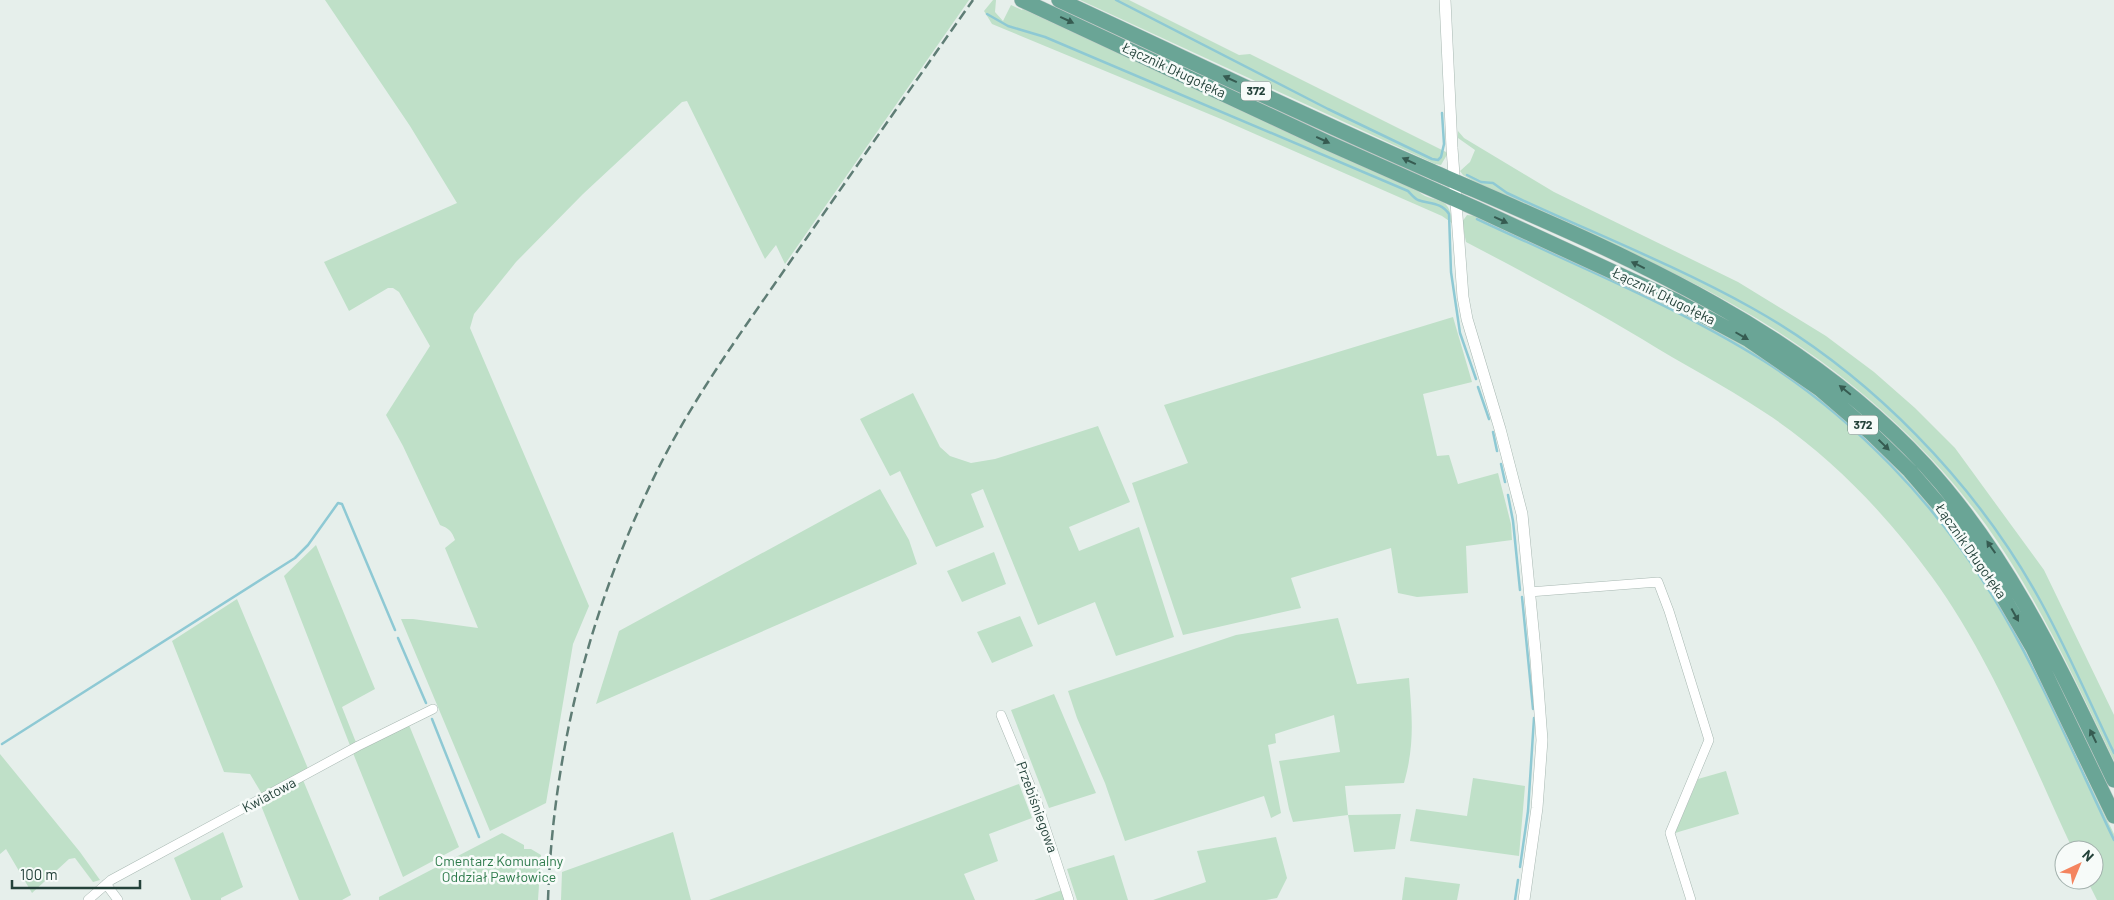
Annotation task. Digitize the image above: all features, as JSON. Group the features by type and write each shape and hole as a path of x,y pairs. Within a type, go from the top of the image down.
{"main road":[{"name":"Łącznik Długołęka","path":"1022,0 1676,301 1723,325 1800,374 1870,432 1910,471 1939,504 1971,546 1996,583 2033,648 2114,816"},
{"name":"Łącznik Długołęka","path":"1059,0 1593,243 1733,313 1778,340 1808,361 1877,418 1938,480 1968,516 2023,598 2048,644 2114,780"}],"street":[{"path":"1445,0 1460,274 1467,319 1500,429 1522,514 1539,684 1542,740 1537,808 1524,900"},
{"path":"1529,592 1658,582 1669,610 1709,740 1670,833 1691,900"},
{"name":"Kwiatowa","path":"88,900 106,884 358,746 433,709"},
{"name":"Przebiśniegowa","path":"1001,715 1036,802 1070,900"},
{"path":"106,884 118,900"}],"green space":[{"path":"325,0 969,0 785,264 776,245 765,259 687,101 682,102 583,194 516,262 474,314 470,328 589,606 573,644 546,803 490,831 401,619 478,628 445,548 455,540 454,537 449,530 440,525 403,446 386,415 430,346 399,292 393,288 388,288 349,311 324,262 457,203 410,126"},
{"path":"993,0 996,0 995,12 1003,21 1011,5 1023,9 1416,189 1428,197 1439,200 1448,207 1452,223 1442,216 1221,119 992,24 984,11"},
{"path":"1080,0 1129,0 1239,55 1250,54 1448,153 1441,165 1435,164"},
{"path":"1458,131 1464,138 1554,192 1738,282 1826,336 1874,372 1915,408 1955,448 2044,570 2114,715 2114,761 2055,640 2005,553 1956,486 1888,416 1811,354 1771,327 1728,302 1685,279 1487,188 1463,175 1460,171 1470,162 1475,150 1458,138"},
{"path":"1467,215 1476,216 1648,296 1753,350 1832,407 1895,466 1930,505 1983,576 2003,608 2025,650 2114,834 2114,900 2097,900 2092,890 2104,890 2104,840 2068,840 2009,710 1954,609 1896,531 1856,487 1812,447 1749,402 1598,313 1466,242 1462,222"},
{"path":"1453,317 1472,382 1423,394 1437,456 1449,455 1458,484 1498,473 1511,524 1512,540 1466,546 1468,593 1417,597 1398,593 1391,548 1291,578 1301,608 1183,635 1132,483 1188,463 1164,405"},
{"path":"913,393 940,447 950,456 971,463 995,459 1098,426 1130,502 1069,527 1079,551 1139,527 1174,637 1116,656 1095,602 1038,625 983,489 971,494 984,527 936,547 900,471 890,476 860,419"},
{"path":"880,489 909,540 917,564 596,704 619,631"},
{"path":"316,545 375,689 342,707 357,745 351,748 284,576"},
{"path":"994,552 1006,584 962,602 947,571"},
{"path":"237,599 309,771 262,794 250,774 224,772 172,641"},
{"path":"1020,616 1033,646 992,663 977,632"},
{"path":"1338,618 1357,684 1409,678 1412,718 1411,743 1404,783 1345,786 1348,815 1293,822 1279,761 1340,752 1334,715 1275,734 1276,743 1268,745 1281,813 1271,818 1264,796 1125,841 1105,783 1077,718 1068,691 1236,635"},
{"path":"1054,694 1096,793 1049,808 1011,710"},
{"path":"409,725 459,847 403,877 353,753"},
{"path":"0,754 80,852 100,880 93,882 75,858 69,859 32,893 6,849 0,854"},
{"path":"1726,771 1739,814 1675,833 1698,779"},
{"path":"1473,778 1525,786 1519,856 1410,841 1416,809 1467,816"},
{"path":"303,780 351,895 342,900 299,900 260,803"},
{"path":"1019,784 1032,818 989,834 998,861 964,874 975,900 709,900"},
{"path":"1401,814 1395,849 1354,852 1348,815"},
{"path":"223,832 243,887 221,898 221,900 191,900 174,858"},
{"path":"673,832 691,900 561,900 562,872"},
{"name":"Cmentarz Komunalny Oddział Pawłowice","path":"502,833 524,845 524,849 531,849 541,855 538,900 379,900 379,897"},
{"path":"1276,837 1287,878 1277,898 1266,900 1153,900 1206,882 1197,851"},
{"path":"1114,855 1128,900 1077,900 1067,869"},
{"path":"1405,877 1460,884 1457,900 1402,900"},
{"path":"1062,890 1065,900 1034,900"}],"waterway":[{"path":"1116,0 1328,109 1432,159 1438,160 1441,157 1444,144 1442,113"},
{"path":"987,14 1008,26 1045,37 1408,191 1418,200 1442,207 1449,214 1451,272 1460,333 1476,379"},
{"path":"1467,175 1481,182 1493,183 1507,193 1661,262 1752,308 1796,335 1838,365 1878,399 1916,435 1952,474 1985,515 2015,558 2041,602 2070,658 2114,753"},
{"path":"1477,219 1659,303 1764,361 1830,409 1891,465 1945,528 1970,561 1992,595 2041,685 2114,840"},
{"path":"1478,387 1489,419"},
{"path":"1493,432 1497,451"},
{"path":"1501,464 1505,482"},
{"path":"1508,495 1513,521 1520,590"},
{"path":"2,744 295,558 308,545 338,503 342,504 395,630"},
{"path":"1522,597 1533,709"},
{"path":"398,638 426,703"},
{"path":"1520,867 1528,811 1534,718"},
{"path":"432,719 479,837"},
{"path":"1515,900 1518,880"}],"railway":[{"path":"548,900 551,844 558,788 567,733 580,679 595,625 613,572 634,520 658,469 672,442 721,362 973,0"}]}
